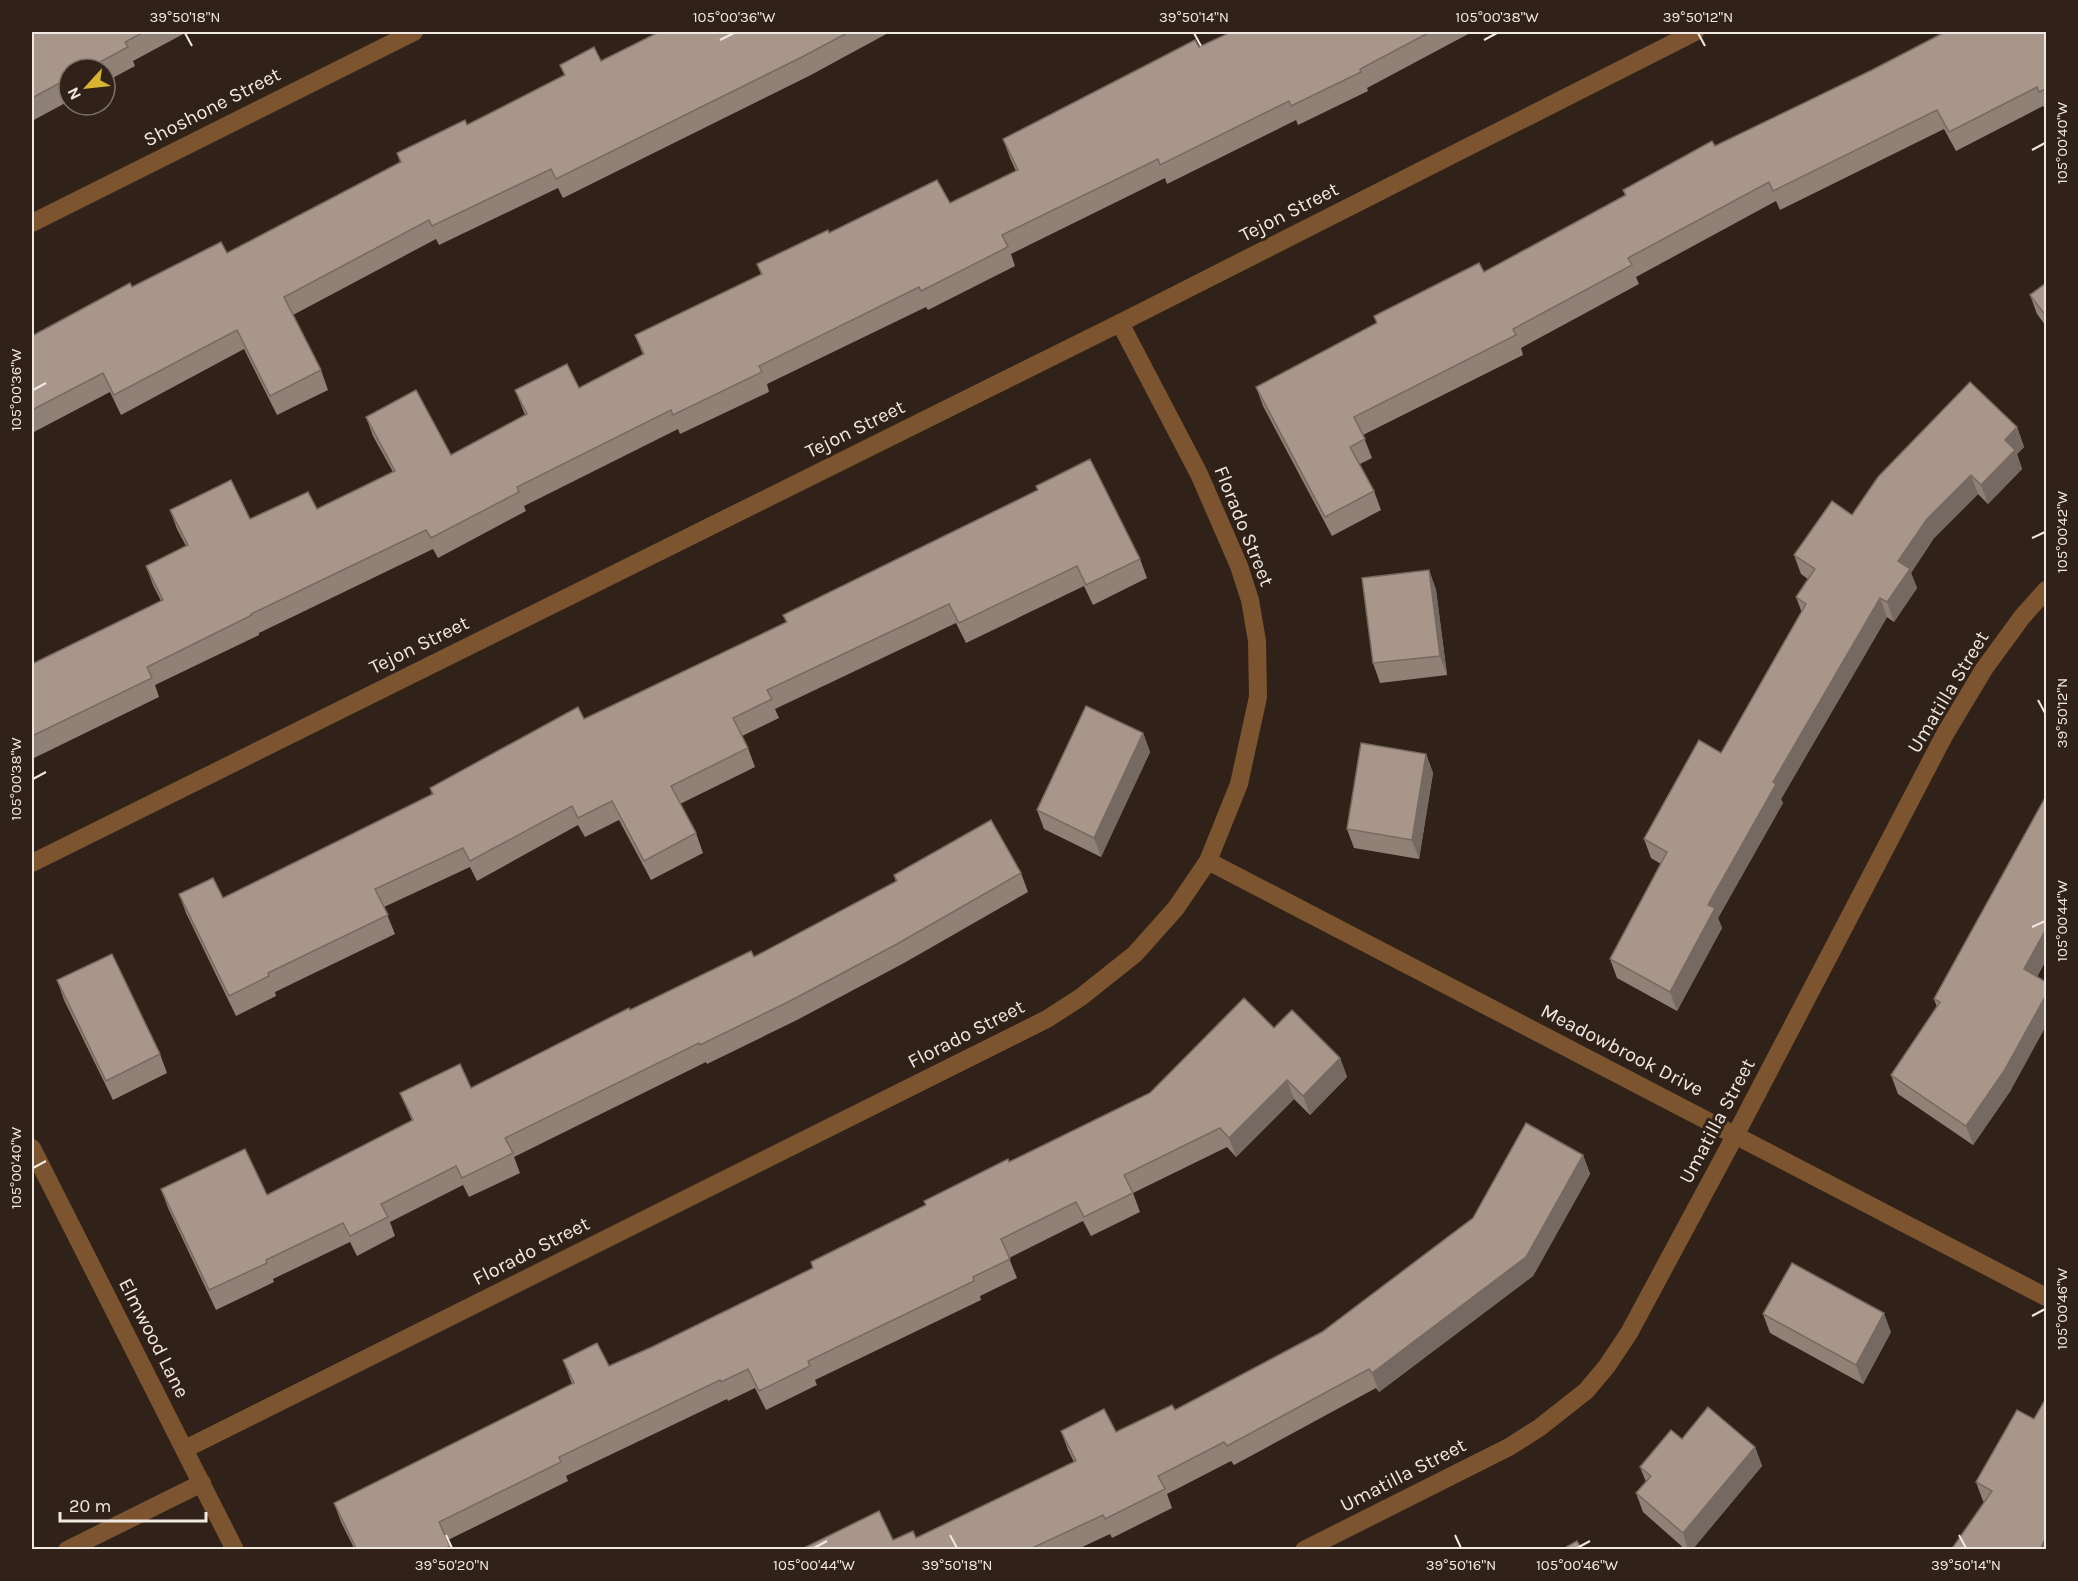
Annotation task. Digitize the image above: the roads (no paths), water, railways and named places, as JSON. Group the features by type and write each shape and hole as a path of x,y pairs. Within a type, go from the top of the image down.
{"street":[{"name":"Shoshone Street","path":"32,223 414,32"},
{"name":"Tejon Street","path":"32,863 1120,323 1695,32"},
{"name":"Florado Street","path":"185,1449 1047,1019 1081,997 1135,954 1176,908 1208,861 1239,784 1258,697 1257,641 1250,600 1239,566 1199,474 1120,323"},
{"name":"Umatilla Street","path":"1304,1550 1509,1447 1539,1428 1586,1391 1607,1366 1629,1333 1736,1134 1945,734 1984,669 2022,616 2046,590"},
{"name":"Meadowbrook Drive","path":"1208,861 2046,1297"},
{"name":"Elmwood Lane","path":"32,1148 235,1550"},
{"path":"67,1550 202,1483"}]}
